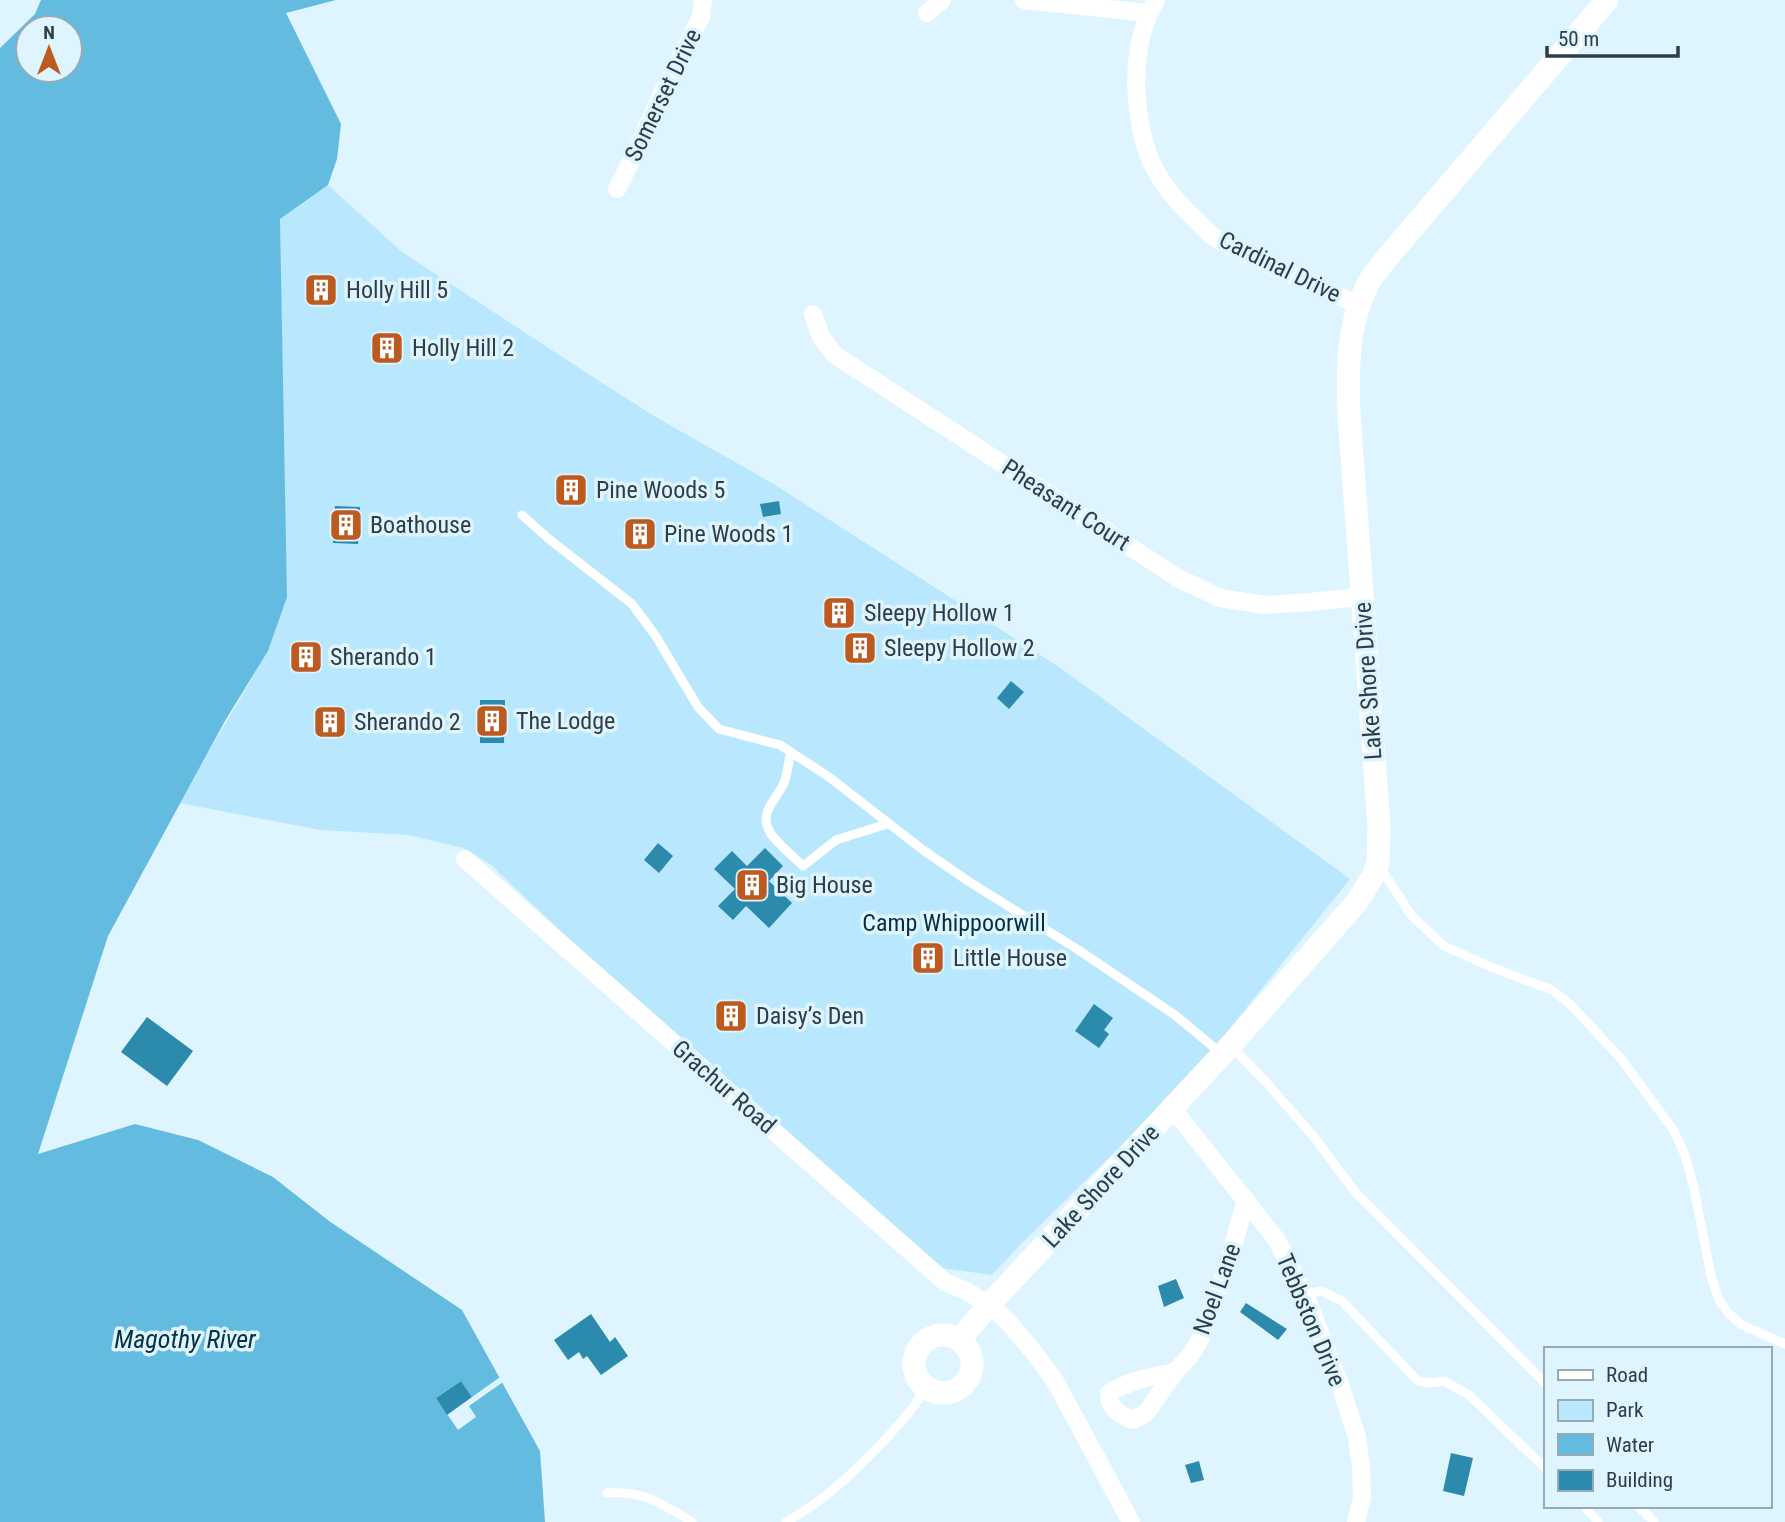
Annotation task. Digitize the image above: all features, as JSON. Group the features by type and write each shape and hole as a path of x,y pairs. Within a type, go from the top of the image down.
{"street":[{"name":"Somerset Drive","path":"617,189 663,90 701,17 704,0"},
{"path":"927,13 942,0"},
{"path":"1024,0 1152,6"},
{"name":"Lake Shore Drive","path":"959,1339 1226,1050 1357,902 1373,877 1378,863 1379,826 1361,597 1348,375 1349,340 1368,283 1386,259 1607,0"},
{"name":"Cardinal Drive","path":"1152,6 1137,57 1136,86 1139,126 1148,155 1161,181 1183,208 1215,238 1359,305"},
{"name":"Pheasant Court","path":"813,314 821,337 835,355 1178,578 1220,597 1265,605 1361,597"},
{"name":"Grachur Road","path":"465,859 946,1282 989,1305"},
{"name":"Tebbston Drive","path":"1173,1109 1276,1239 1305,1294 1357,1437 1362,1498 1356,1522"},
{"name":"Noel Lane","path":"1175,1372 1200,1340 1247,1200"},
{"path":"989,1305 1008,1322 1055,1381 1131,1522"},
{"path":"942,1334 959,1339 971,1356 969,1376 955,1390 935,1392 926,1388 919,1381 913,1364 919,1347 925,1340 942,1334"}],"lane":[{"path":"522,514 549,539 632,604 655,635 698,707 719,729 780,745 791,752 829,777 887,824 968,881 1077,948 1226,1050 1266,1082 1314,1137 1356,1193 1544,1382"},
{"path":"791,752 784,783 771,803 766,825 773,837 803,866 836,840 887,824"},
{"path":"1378,863 1411,915 1444,946 1552,990 1571,1005 1622,1060 1674,1131 1685,1156 1711,1276 1719,1300 1729,1314 1742,1325 1785,1344"},
{"path":"1305,1294 1321,1291 1342,1301 1418,1381 1444,1381 1469,1395 1544,1467"},
{"path":"786,1522 820,1501 852,1475 908,1415 926,1388"},
{"path":"607,1493 630,1493 648,1497 692,1522"},
{"path":"1586,1508 1598,1522"},
{"path":"1640,1508 1654,1522"}],"green space":[{"name":"Camp Whippoorwill","path":"328,185 402,252 654,416 772,483 1059,667 1350,879 1190,1078 992,1275 942,1268 573,943 490,864 463,848 409,835 320,830 180,803 268,651 286,598 280,219"}],"water":[{"name":"Magothy River","path":"41,0 336,0 286,13 341,124 337,159 328,185 280,219 287,597 268,651 226,719 108,936 38,1154 135,1124 198,1140 273,1177 329,1221 462,1310 540,1451 545,1522 0,1522 0,48 14,34 14,84 84,84 84,14 35,14"}],"pier":[{"path":"503,1375 506,1380 469,1406 476,1417 458,1430 436,1398 461,1381 472,1397"}],"building":[{"path":"779,501 781,514 763,517 760,504"},
{"name":"Boathouse","path":"335,506 360,507 358,544 333,543"},
{"name":"Sherando 1","path":"308,644 318,656 303,669 293,658"},
{"path":"1011,681 1024,692 1009,709 997,698"},
{"name":"The Lodge","path":"480,700 505,700 504,743 480,743"},
{"path":"658,843 673,856 659,873 644,860"},
{"name":"Big House","path":"765,848 783,866 769,881 792,903 769,928 746,906 733,920 718,906 735,889 714,869 732,851 747,866"},
{"name":"Little House","path":"934,946 939,964 922,970 916,951"},
{"path":"1094,1004 1113,1018 1104,1030 1109,1034 1099,1048 1075,1031"},
{"path":"147,1017 193,1051 167,1086 121,1052"},
{"path":"1176,1279 1184,1298 1164,1307 1158,1286"},
{"path":"1246,1303 1287,1329 1278,1340 1240,1312"},
{"path":"591,1314 610,1342 615,1337 628,1356 601,1375 587,1356 583,1359 579,1352 568,1360 554,1340"},
{"path":"461,1381 472,1397 447,1415 436,1398"},
{"path":"1451,1453 1473,1458 1464,1496 1443,1491"},
{"path":"1199,1461 1204,1480 1191,1483 1185,1465"}],"place":[{"name":"Holly Hill 5","path":"321,290"},
{"name":"Holly Hill 2","path":"387,348"},
{"name":"Pine Woods 5","path":"571,490"},
{"name":"Boathouse","path":"346,525"},
{"name":"Pine Woods 1","path":"640,534"},
{"name":"Sleepy Hollow 1","path":"839,613"},
{"name":"Sleepy Hollow 2","path":"860,648"},
{"name":"Sherando 1","path":"306,657"},
{"name":"The Lodge","path":"492,721"},
{"name":"Sherando 2","path":"330,722"},
{"name":"Big House","path":"752,885"},
{"name":"Little House","path":"928,958"},
{"name":"Daisy’s Den","path":"731,1016"}]}
